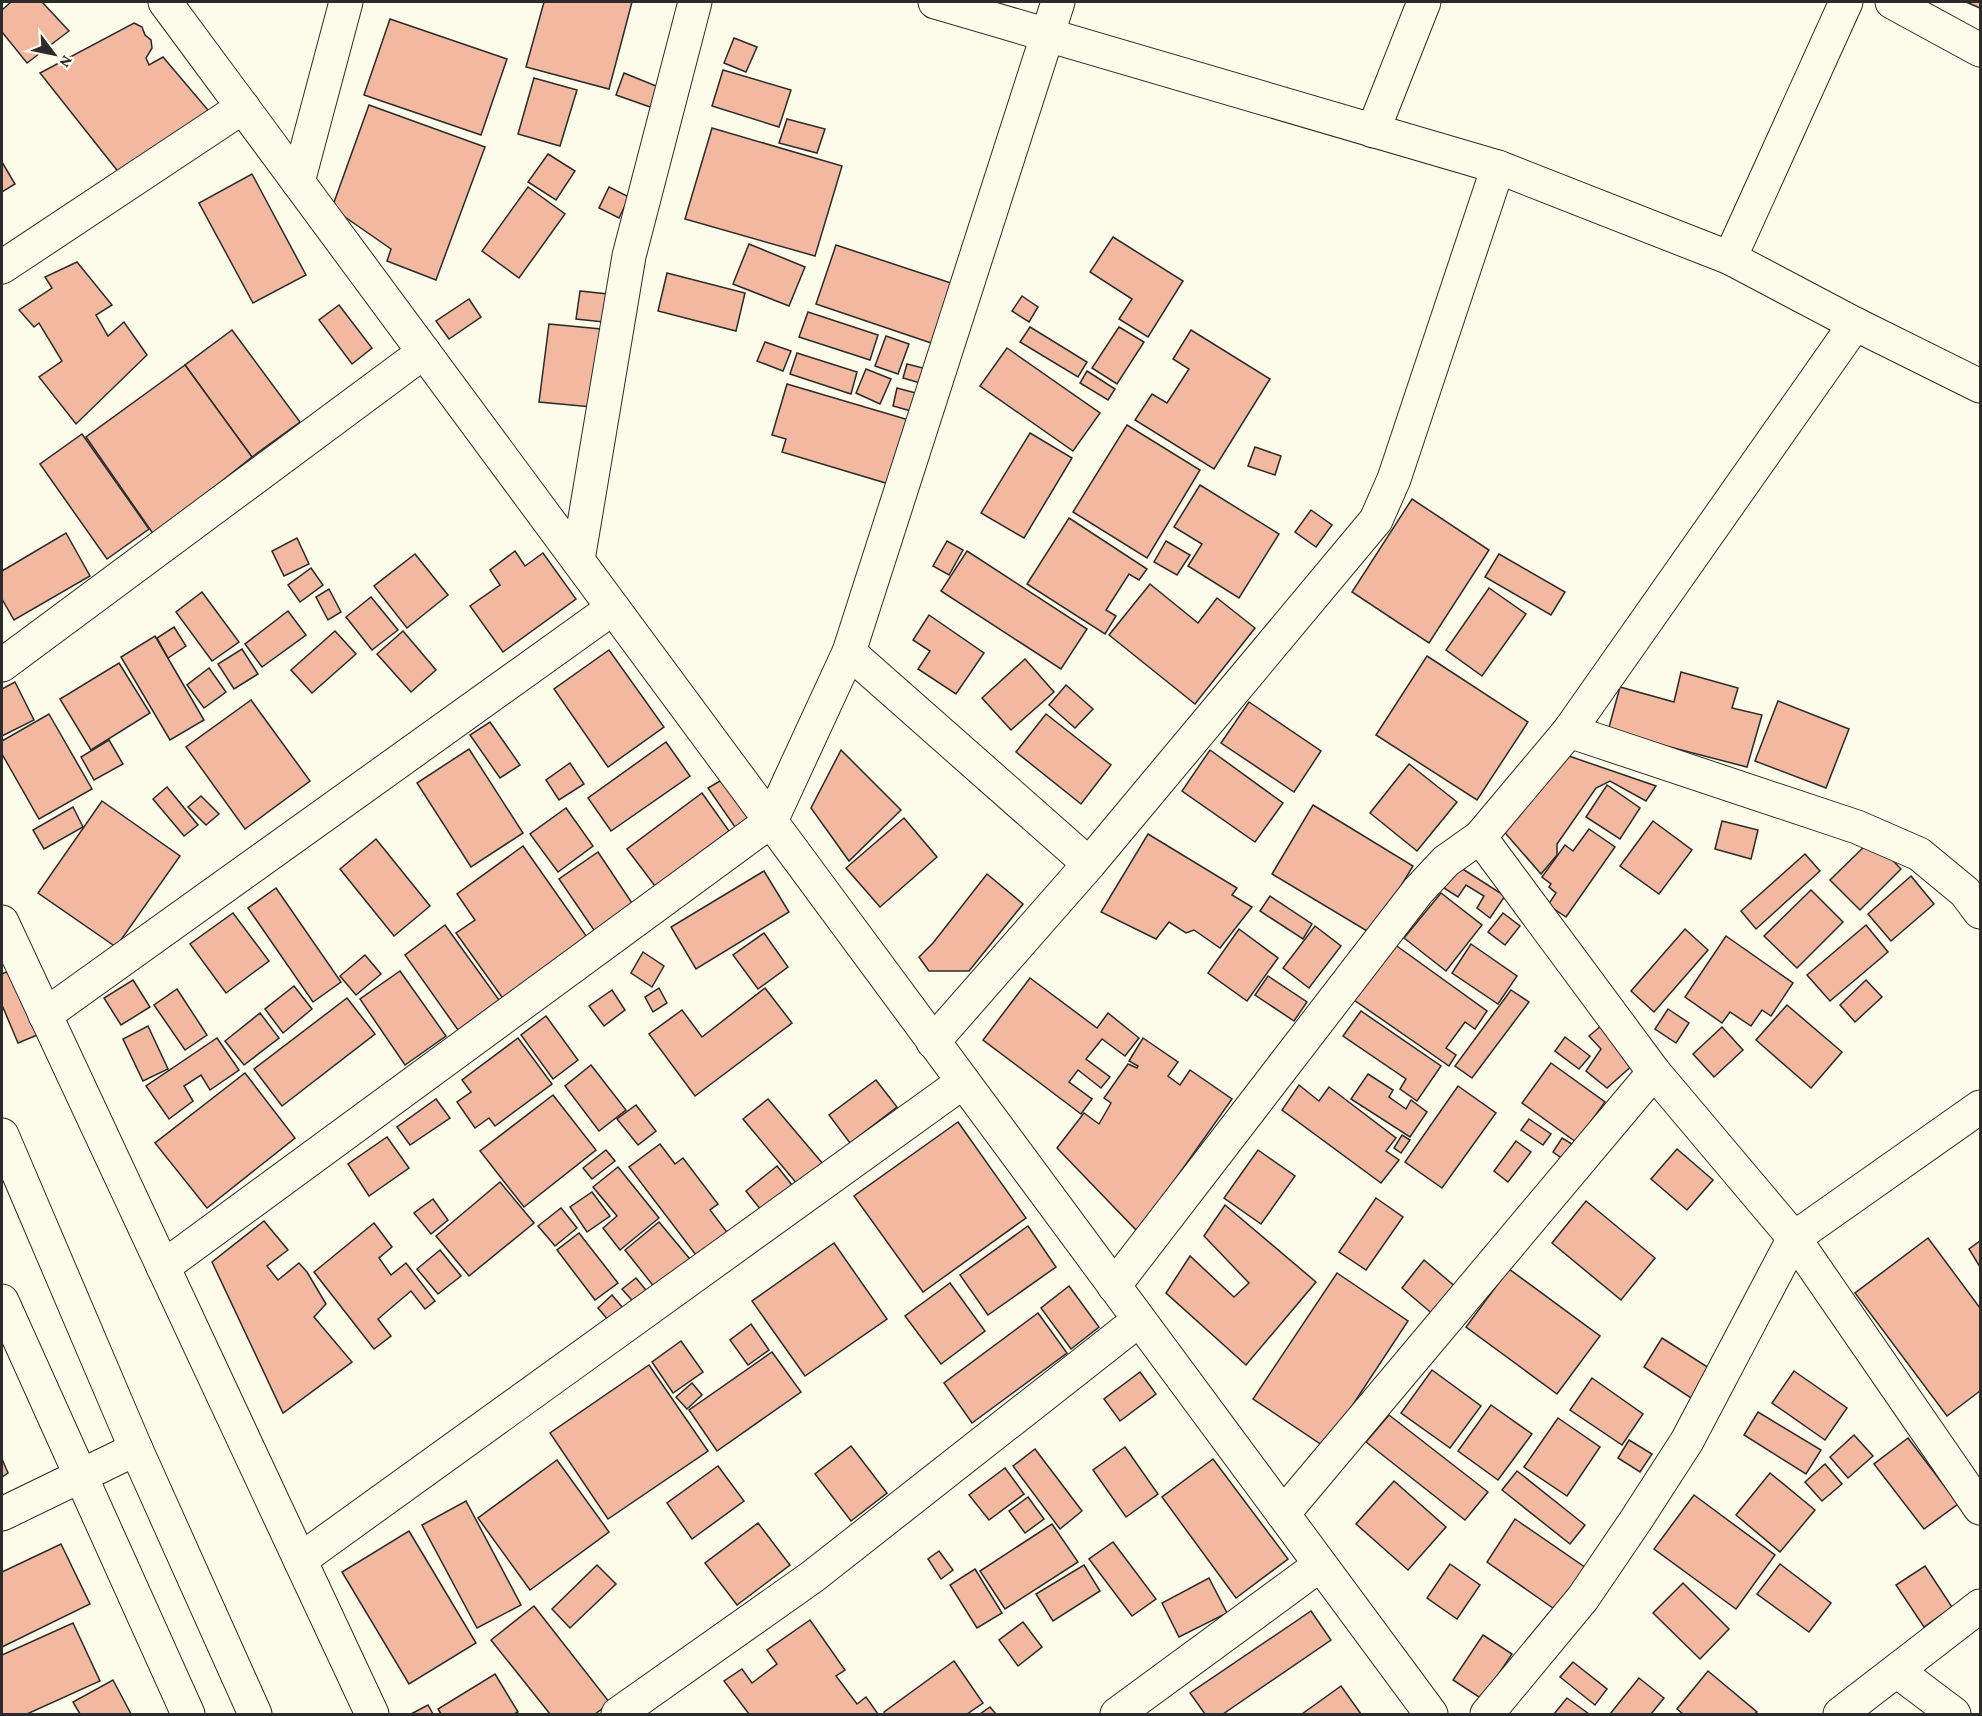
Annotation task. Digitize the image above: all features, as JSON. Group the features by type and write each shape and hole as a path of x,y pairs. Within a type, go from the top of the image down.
{"street":[{"path":"165,2 1431,1714"},
{"path":"298,182 346,2"},
{"path":"578,560 629,256 695,2"},
{"path":"935,2 1498,167 1730,258 1980,386"},
{"path":"163,1267 771,821 849,652 1058,2"},
{"path":"1374,131 1424,2"},
{"path":"1730,258 1846,2"},
{"path":"1892,2 1980,50"},
{"path":"2,267 243,107"},
{"path":"933,1042 1089,864 1376,520 1394,479 1498,167"},
{"path":"1114,1286 1418,891 1446,861 1480,837 1569,731 1855,324"},
{"path":"2,665 424,352"},
{"path":"45,1015 613,608"},
{"path":"849,652 1089,864"},
{"path":"1569,731 1857,826 1919,854 1965,892 1980,912"},
{"path":"1480,837 1654,1072 1794,1238 1980,1508"},
{"path":"2,922 372,1714"},
{"path":"1282,1514 1654,1072"},
{"path":"300,1560 963,1082"},
{"path":"1487,1714 1583,1598 1687,1442 1794,1238 1980,1107"},
{"path":"2,1135 136,1449 255,1714"},
{"path":"2,1301 188,1714"},
{"path":"618,1714 812,1577 1139,1320"},
{"path":"2,1514 136,1449"},
{"path":"1118,1714 1320,1565"},
{"path":"1840,1714 1980,1606"},
{"path":"1897,1671 1954,1714"}],"building":[{"path":"11,2 42,2 69,31 27,63 2,32 2,10"},
{"path":"544,2 632,2 609,89 526,67"},
{"path":"1966,2 1980,2 1980,8"},
{"path":"390,19 507,59 481,135 364,95"},
{"path":"134,23 142,27 145,35 151,40 152,48 146,58 149,65 163,57 219,123 124,179 40,73"},
{"path":"734,38 757,47 746,72 724,63"},
{"path":"723,70 791,90 779,127 712,106"},
{"path":"624,73 661,88 653,108 616,95"},
{"path":"534,78 577,90 560,146 518,134"},
{"path":"369,105 485,147 436,280 387,261 391,249 332,208"},
{"path":"787,119 825,129 817,153 779,143"},
{"path":"712,128 842,166 815,256 685,219"},
{"path":"548,154 575,171 556,200 528,182"},
{"path":"2,162 15,184 2,192"},
{"path":"252,174 306,275 253,303 199,203"},
{"path":"528,187 565,214 519,278 482,251"},
{"path":"609,187 629,197 619,218 599,208"},
{"path":"1113,237 1183,281 1148,337 1119,319 1132,299 1090,272"},
{"path":"749,244 805,267 789,306 733,284"},
{"path":"836,245 960,286 940,346 816,304"},
{"path":"77,262 112,305 96,315 108,336 124,322 147,355 76,424 39,377 62,361 39,323 34,327 19,310 52,288 45,277"},
{"path":"667,273 745,293 736,331 658,311"},
{"path":"580,291 608,294 604,322 576,319"},
{"path":"1022,296 1038,307 1029,322 1012,311"},
{"path":"469,299 481,317 449,339 436,321"},
{"path":"339,305 372,348 352,364 319,320"},
{"path":"808,312 878,335 870,360 799,337"},
{"path":"549,324 601,329 592,407 539,402"},
{"path":"1030,327 1087,362 1078,377 1020,342"},
{"path":"1119,327 1144,342 1117,384 1092,368"},
{"path":"232,330 300,422 252,457 185,365"},
{"path":"1191,330 1270,379 1214,469 1135,420 1152,394 1167,403 1189,369 1173,359"},
{"path":"886,336 909,344 898,374 875,366"},
{"path":"765,342 791,351 783,371 757,361"},
{"path":"1007,348 1100,413 1073,451 980,386"},
{"path":"797,353 857,372 851,394 790,374"},
{"path":"907,364 931,370 927,385 903,378"},
{"path":"185,365 252,457 154,535 86,437"},
{"path":"866,369 891,379 880,404 856,393"},
{"path":"1087,371 1115,389 1108,400 1080,383"},
{"path":"787,384 919,423 899,487 782,452 786,439 772,435"},
{"path":"897,388 927,396 922,414 893,406"},
{"path":"1127,425 1200,470 1147,558 1073,512"},
{"path":"1030,433 1072,458 1024,538 981,513"},
{"path":"82,434 149,529 107,559 40,464"},
{"path":"1255,447 1281,456 1275,475 1248,466"},
{"path":"1200,485 1279,534 1239,598 1188,566 1202,544 1174,527"},
{"path":"1412,499 1489,550 1429,643 1352,592"},
{"path":"1311,510 1332,525 1316,547 1295,532"},
{"path":"1069,518 1147,569 1139,580 1129,574 1106,610 1116,616 1105,634 1027,584"},
{"path":"66,533 90,576 14,620 2,599 2,571"},
{"path":"297,538 309,564 284,576 272,551"},
{"path":"947,541 963,550 949,575 933,566"},
{"path":"1166,541 1190,555 1177,575 1154,562"},
{"path":"515,551 525,566 543,553 576,599 503,652 470,606 500,585 490,570"},
{"path":"967,551 1087,629 1061,669 941,591"},
{"path":"415,554 448,595 407,628 374,586"},
{"path":"1499,554 1565,592 1551,615 1485,577"},
{"path":"311,568 323,585 300,602 288,585"},
{"path":"1150,584 1198,623 1217,598 1255,628 1195,704 1109,635"},
{"path":"1489,588 1526,614 1482,676 1446,650"},
{"path":"329,589 341,612 328,620 316,597"},
{"path":"202,592 239,642 212,661 176,612"},
{"path":"371,597 398,630 372,650 346,617"},
{"path":"288,611 306,635 262,667 245,644"},
{"path":"929,615 984,653 956,694 918,669 930,651 913,640"},
{"path":"174,627 186,646 168,658 157,638"},
{"path":"335,631 356,654 312,693 291,670"},
{"path":"403,631 436,670 411,692 377,654"},
{"path":"155,636 204,720 170,740 121,657"},
{"path":"242,649 258,674 234,689 218,664"},
{"path":"609,650 664,727 608,767 554,689"},
{"path":"1427,656 1528,722 1477,800 1376,735"},
{"path":"1025,659 1054,692 1011,730 982,698"},
{"path":"119,663 150,713 91,750 60,699"},
{"path":"209,668 226,692 204,708 187,685"},
{"path":"1681,672 1738,688 1732,708 1762,715 1747,767 1608,731 1620,687 1674,702"},
{"path":"15,682 34,720 2,736 2,689"},
{"path":"1066,685 1093,709 1075,728 1049,705"},
{"path":"251,700 310,781 245,829 186,747"},
{"path":"1778,701 1849,729 1826,788 1755,761"},
{"path":"1249,702 1321,751 1294,792 1221,743"},
{"path":"49,714 92,789 39,819 2,754 2,741"},
{"path":"1046,714 1111,765 1081,804 1016,752"},
{"path":"490,722 520,765 500,778 470,735"},
{"path":"109,740 123,764 94,780 81,757"},
{"path":"666,742 690,776 611,831 588,798"},
{"path":"469,749 523,833 471,867 417,783"},
{"path":"841,750 901,810 849,861 811,808"},
{"path":"1210,750 1283,803 1255,842 1182,791"},
{"path":"1563,754 1656,786 1646,801 1610,781 1596,788 1557,844 1557,855 1541,874 1500,827"},
{"path":"570,763 584,784 559,800 546,780"},
{"path":"1409,764 1457,802 1417,851 1370,813"},
{"path":"725,778 750,816 735,827 708,788"},
{"path":"1607,785 1640,808 1620,839 1586,817"},
{"path":"167,787 198,825 184,836 153,799"},
{"path":"702,793 729,831 655,886 627,849"},
{"path":"201,796 219,814 206,825 188,807"},
{"path":"102,801 180,856 116,947 38,893"},
{"path":"1313,805 1413,866 1372,934 1272,874"},
{"path":"73,807 83,827 44,849 33,830"},
{"path":"566,808 593,846 558,872 530,834"},
{"path":"904,818 937,857 880,907 846,868"},
{"path":"1653,821 1692,850 1659,894 1620,866"},
{"path":"1722,821 1758,830 1751,859 1715,849"},
{"path":"1589,829 1615,847 1566,917 1548,905 1556,893 1549,887 1551,884 1542,877 1565,845 1573,851"},
{"path":"1148,834 1237,888 1232,895 1252,907 1220,948 1194,930 1186,933 1169,922 1156,939 1101,912"},
{"path":"376,839 430,906 394,936 340,869"},
{"path":"1872,839 1901,869 1860,910 1830,880"},
{"path":"523,846 589,940 504,1000 456,933 475,920 457,894"},
{"path":"598,852 636,909 598,936 559,879"},
{"path":"1805,854 1820,871 1756,929 1741,911"},
{"path":"1458,866 1505,896 1490,918 1477,908 1484,896 1466,885 1458,897 1444,888"},
{"path":"764,871 789,912 696,969 671,927"},
{"path":"987,874 1023,904 969,971 929,971 919,957 933,943"},
{"path":"1911,876 1934,904 1891,941 1868,914"},
{"path":"276,888 341,982 313,1002 248,908"},
{"path":"1811,890 1843,922 1797,968 1764,936"},
{"path":"1441,893 1482,925 1446,971 1404,938"},
{"path":"1270,896 1312,924 1303,939 1260,911"},
{"path":"233,913 269,961 226,993 190,944"},
{"path":"1503,913 1520,926 1505,945 1488,932"},
{"path":"445,925 499,1000 458,1030 405,955"},
{"path":"1866,925 1888,952 1830,1001 1807,975"},
{"path":"1315,926 1341,946 1309,988 1283,968"},
{"path":"1239,929 1278,958 1247,1001 1208,973"},
{"path":"1685,929 1708,950 1654,1012 1631,991"},
{"path":"764,933 788,967 758,989 733,955"},
{"path":"1726,936 1793,983 1771,1016 1762,1010 1751,1026 1730,1012 1722,1023 1685,997"},
{"path":"1394,944 1487,1011 1475,1029 1465,1022 1446,1048 1456,1055 1449,1066 1354,1000"},
{"path":"1471,944 1517,976 1498,1004 1452,973"},
{"path":"643,952 664,966 652,987 631,973"},
{"path":"365,955 381,974 356,995 340,976"},
{"path":"15,968 42,1033 18,1043 2,1005 2,974"},
{"path":"400,971 446,1036 405,1065 360,999"},
{"path":"1268,976 1307,1002 1294,1021 1255,995"},
{"path":"1030,978 1097,1028 1108,1013 1139,1038 1125,1056 1102,1039 1086,1059 1110,1077 1101,1088 1078,1070 1069,1082 1092,1099 1081,1114 983,1040"},
{"path":"133,980 150,1007 121,1025 104,998"},
{"path":"1866,980 1882,997 1855,1022 1840,1005"},
{"path":"294,986 312,1009 283,1033 265,1009"},
{"path":"659,988 667,1003 653,1012 645,997"},
{"path":"765,988 792,1023 695,1096 649,1034 682,1010 702,1037"},
{"path":"177,989 207,1035 185,1050 154,1005"},
{"path":"612,990 625,1010 604,1026 589,1006"},
{"path":"1511,990 1529,1002 1472,1078 1455,1066"},
{"path":"347,998 375,1034 282,1106 254,1069"},
{"path":"1787,1005 1842,1052 1811,1088 1756,1040"},
{"path":"1668,1009 1689,1023 1676,1043 1655,1029"},
{"path":"1361,1011 1441,1066 1417,1101 1400,1089 1406,1079 1343,1036"},
{"path":"260,1013 279,1038 244,1065 225,1041"},
{"path":"546,1016 578,1060 553,1079 521,1035"},
{"path":"148,1026 168,1069 143,1081 123,1039"},
{"path":"1601,1026 1635,1063 1607,1088 1586,1071 1601,1049 1589,1036"},
{"path":"1722,1027 1743,1050 1714,1077 1693,1054"},
{"path":"1565,1037 1590,1056 1579,1069 1555,1051"},
{"path":"217,1038 239,1070 210,1090 201,1075 184,1086 193,1101 169,1119 146,1086"},
{"path":"518,1038 552,1084 495,1126 489,1118 475,1128 457,1102 471,1092 462,1080"},
{"path":"1143,1038 1178,1062 1168,1076 1180,1085 1190,1070 1232,1099 1138,1232 1057,1148 1084,1113 1099,1124 1111,1103 1104,1098 1128,1064 1137,1068 1138,1066 1129,1061"},
{"path":"1551,1063 1605,1102 1576,1142 1522,1103"},
{"path":"591,1065 626,1110 599,1131 565,1086"},
{"path":"245,1073 295,1138 207,1208 155,1143"},
{"path":"1368,1074 1393,1090 1389,1097 1406,1109 1411,1100 1427,1112 1410,1137 1351,1099"},
{"path":"876,1080 897,1107 850,1143 829,1115"},
{"path":"1299,1085 1319,1101 1329,1087 1396,1138 1386,1151 1399,1160 1381,1183 1282,1110"},
{"path":"1458,1086 1496,1113 1442,1188 1405,1162"},
{"path":"553,1095 596,1150 524,1207 480,1151"},
{"path":"436,1099 450,1118 410,1145 397,1127"},
{"path":"768,1099 823,1164 798,1185 743,1119"},
{"path":"636,1105 656,1131 638,1145 617,1119"},
{"path":"1529,1119 1551,1134 1543,1145 1521,1130"},
{"path":"958,1122 1026,1218 923,1292 854,1196"},
{"path":"1402,1135 1410,1140 1401,1153 1394,1148"},
{"path":"387,1137 409,1168 369,1196 348,1164"},
{"path":"1562,1138 1572,1144 1563,1159 1553,1152"},
{"path":"1516,1141 1531,1152 1508,1182 1494,1171"},
{"path":"660,1144 675,1164 683,1158 718,1204 710,1210 730,1236 699,1259 629,1167"},
{"path":"1677,1149 1713,1180 1687,1210 1651,1179"},
{"path":"606,1150 615,1161 592,1179 583,1168"},
{"path":"1258,1150 1295,1176 1261,1224 1224,1198"},
{"path":"777,1166 792,1185 761,1210 746,1191"},
{"path":"618,1167 659,1218 620,1250 603,1228 617,1216 593,1187"},
{"path":"500,1182 534,1223 469,1276 436,1236"},
{"path":"592,1192 610,1216 587,1232 570,1207"},
{"path":"1376,1198 1403,1217 1366,1270 1339,1252"},
{"path":"433,1199 448,1220 431,1234 414,1213"},
{"path":"1586,1201 1655,1258 1621,1300 1552,1243"},
{"path":"1225,1205 1316,1282 1246,1365 1166,1293 1190,1256 1234,1297 1249,1283 1204,1236"},
{"path":"561,1208 577,1228 555,1246 538,1226"},
{"path":"264,1221 288,1250 267,1266 278,1280 299,1263 307,1272 326,1304 314,1317 352,1362 283,1413 212,1262"},
{"path":"659,1222 694,1264 659,1293 625,1250"},
{"path":"374,1223 392,1247 379,1258 391,1275 406,1263 435,1301 425,1309 411,1291 378,1319 391,1336 374,1349 314,1272"},
{"path":"1028,1226 1056,1267 988,1315 960,1275"},
{"path":"579,1233 618,1283 595,1300 557,1250"},
{"path":"1928,1238 1980,1308 1980,1391 1947,1416 1855,1293"},
{"path":"1980,1241 1980,1267 1969,1249"},
{"path":"834,1243 887,1319 805,1376 752,1301"},
{"path":"440,1250 461,1276 438,1294 417,1269"},
{"path":"1424,1260 1457,1288 1435,1316 1402,1288"},
{"path":"1509,1269 1600,1336 1557,1394 1466,1327"},
{"path":"1337,1273 1408,1321 1325,1447 1253,1399"},
{"path":"636,1278 650,1295 637,1306 622,1289"},
{"path":"950,1283 985,1331 941,1364 905,1316"},
{"path":"1069,1286 1099,1327 1071,1349 1041,1308"},
{"path":"612,1295 628,1314 614,1327 598,1308"},
{"path":"1038,1313 1067,1353 972,1423 944,1383"},
{"path":"751,1324 769,1350 748,1365 730,1340"},
{"path":"1662,1338 1709,1368 1691,1398 1644,1367"},
{"path":"681,1341 703,1372 673,1393 652,1362"},
{"path":"772,1352 801,1392 717,1451 689,1410"},
{"path":"649,1365 708,1451 608,1519 550,1433"},
{"path":"1432,1370 1481,1406 1450,1448 1401,1413"},
{"path":"1794,1371 1847,1408 1825,1440 1772,1403"},
{"path":"1140,1372 1156,1394 1120,1421 1104,1399"},
{"path":"1592,1378 1643,1414 1622,1445 1570,1410"},
{"path":"692,1383 702,1395 687,1409 676,1397"},
{"path":"1491,1405 1532,1434 1498,1480 1458,1451"},
{"path":"1758,1412 1821,1450 1806,1474 1744,1435"},
{"path":"1389,1415 1488,1492 1465,1520 1366,1442"},
{"path":"1558,1418 1600,1447 1567,1496 1524,1467"},
{"path":"1854,1435 1873,1456 1848,1478 1830,1457"},
{"path":"1908,1438 1958,1504 1924,1529 1874,1464"},
{"path":"1629,1440 1652,1454 1640,1472 1618,1458"},
{"path":"851,1446 887,1493 851,1521 815,1474"},
{"path":"1125,1447 1158,1494 1126,1517 1093,1470"},
{"path":"1035,1449 1082,1511 1060,1529 1013,1466"},
{"path":"2,1459 8,1473 2,1477"},
{"path":"1213,1459 1288,1559 1236,1598 1162,1497"},
{"path":"557,1460 609,1532 530,1590 478,1518"},
{"path":"1825,1464 1842,1484 1822,1501 1805,1482"},
{"path":"718,1466 744,1501 692,1539 667,1503"},
{"path":"1005,1468 1024,1494 989,1520 969,1495"},
{"path":"1517,1471 1585,1525 1570,1544 1502,1490"},
{"path":"1770,1473 1815,1510 1780,1552 1736,1515"},
{"path":"1394,1481 1446,1527 1408,1570 1356,1524"},
{"path":"1694,1495 1775,1555 1736,1609 1654,1549"},
{"path":"1028,1497 1044,1519 1025,1533 1009,1511"},
{"path":"466,1501 521,1605 477,1628 422,1525"},
{"path":"1515,1519 1589,1570 1560,1613 1487,1562"},
{"path":"758,1523 790,1565 737,1605 705,1563"},
{"path":"1052,1524 1078,1562 1005,1609 980,1571"},
{"path":"409,1531 476,1643 409,1684 342,1572"},
{"path":"1113,1542 1156,1599 1132,1616 1089,1559"},
{"path":"61,1544 90,1604 2,1647 2,1572"},
{"path":"939,1551 953,1570 941,1579 928,1559"},
{"path":"1450,1564 1480,1585 1457,1619 1427,1598"},
{"path":"1780,1564 1831,1603 1809,1632 1757,1594"},
{"path":"597,1565 616,1584 570,1628 552,1609"},
{"path":"1084,1565 1100,1591 1053,1621 1036,1594"},
{"path":"1925,1566 1952,1607 1924,1627 1896,1585"},
{"path":"975,1569 1002,1613 977,1628 950,1585"},
{"path":"1209,1578 1227,1613 1179,1637 1162,1603"},
{"path":"1683,1583 1729,1629 1700,1659 1653,1613"},
{"path":"534,1606 610,1703 595,1714 550,1714 491,1640"},
{"path":"1311,1611 1331,1640 1223,1714 1205,1714 1190,1693"},
{"path":"810,1620 845,1670 836,1676 857,1704 866,1697 878,1714 749,1714 724,1681 742,1669 752,1683 777,1664 767,1650"},
{"path":"1023,1622 1042,1647 1018,1666 999,1640"},
{"path":"73,1623 100,1681 27,1714 2,1714 2,1655"},
{"path":"1483,1635 1512,1654 1482,1699 1453,1680"},
{"path":"954,1661 983,1703 967,1714 885,1714 884,1712"},
{"path":"1573,1662 1607,1689 1595,1705 1560,1677"},
{"path":"1708,1671 1757,1712 1754,1714 1683,1714 1677,1709"},
{"path":"495,1674 518,1712 514,1714 441,1714 438,1709"},
{"path":"1639,1678 1664,1698 1651,1714 1610,1714"},
{"path":"113,1680 131,1714 80,1714 73,1702"},
{"path":"1341,1686 1361,1714 1302,1714"},
{"path":"1567,1698 1589,1714 1554,1714"},
{"path":"428,1705 433,1714 411,1714"},
{"path":"990,1707 996,1714 980,1714"}]}
